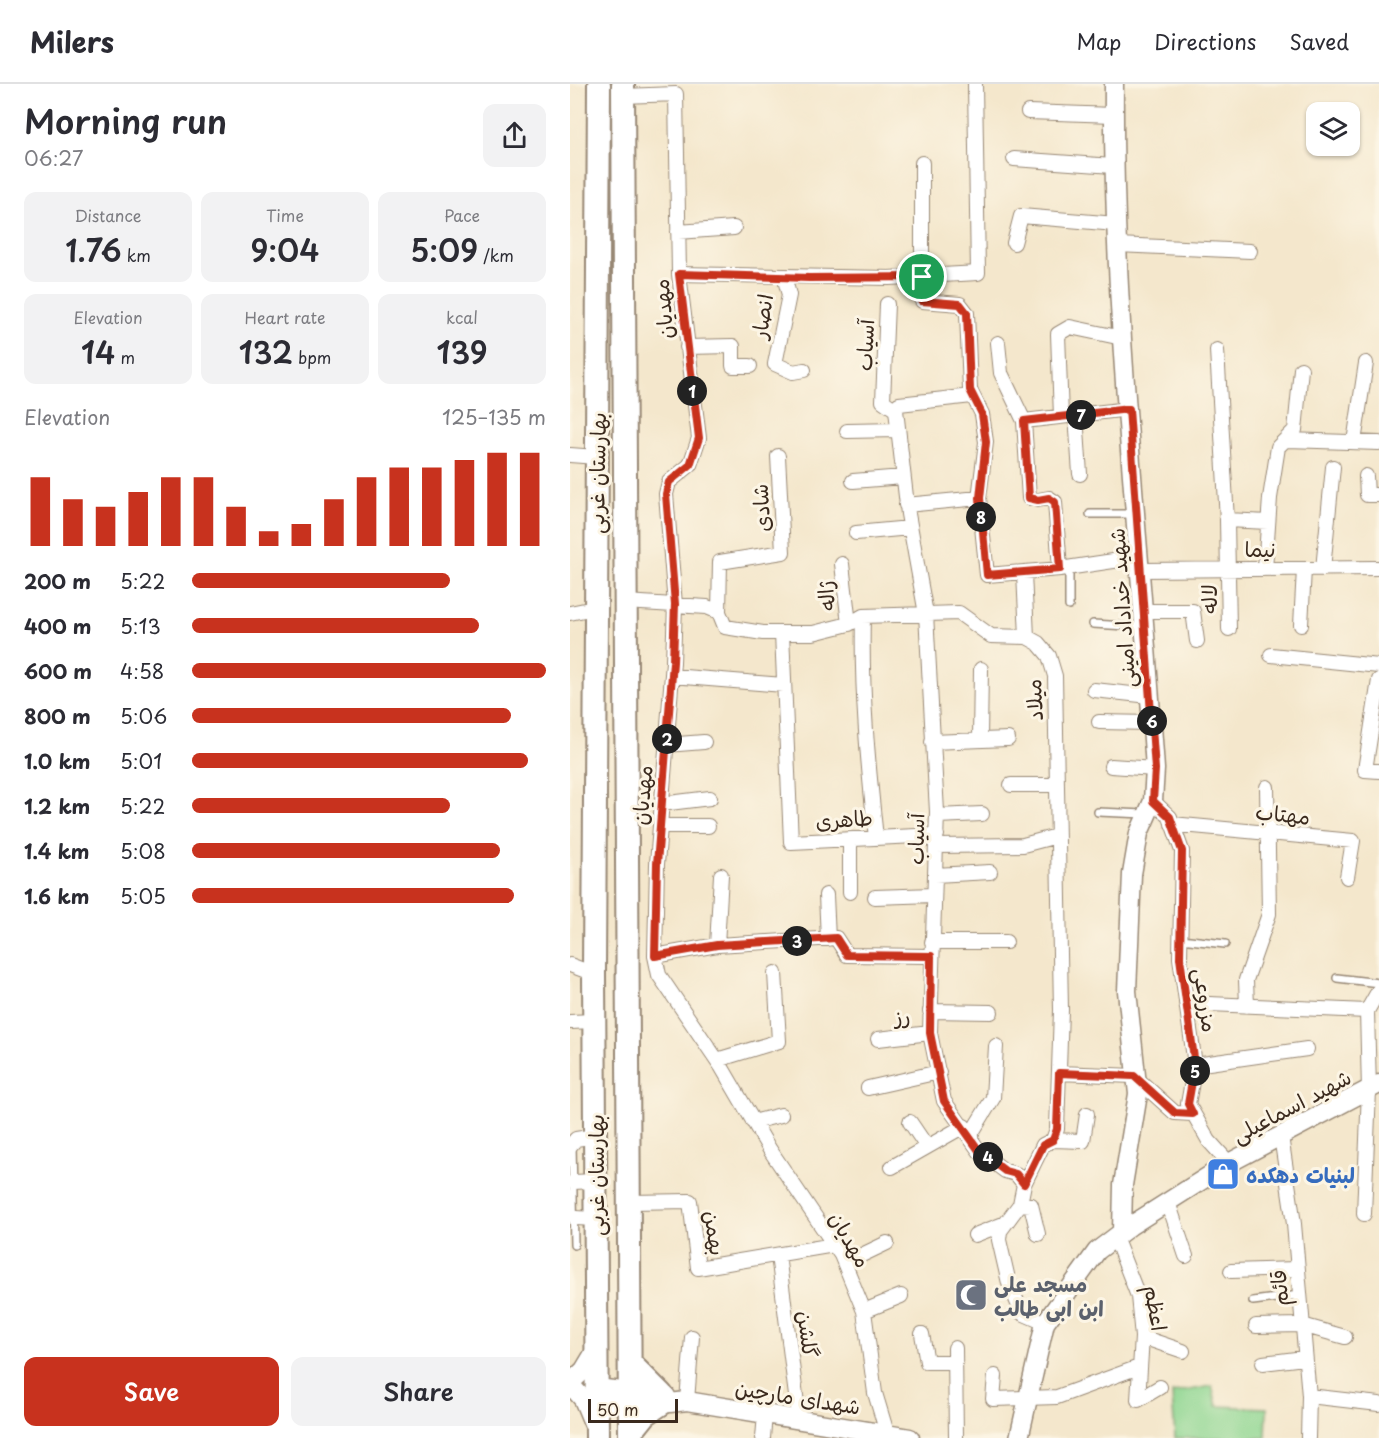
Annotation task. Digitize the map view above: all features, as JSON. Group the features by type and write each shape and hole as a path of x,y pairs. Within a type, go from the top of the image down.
{"main road":[{"name":"بهارستان غربی","path":"597,1436 596,1350 585,1218 596,1181 576,1140 594,1021 594,608 599,84"},
{"name":"بهارستان غربی","path":"620,95 624,246 630,1436"},
{"path":"598,151 608,150 614,154 615,213 624,246"},
{"path":"630,1363 672,1400 646,1414 630,1436"}],"street":[{"path":"784,276 922,277 978,273 975,84"},
{"name":"شهید خداداد امینی","path":"1114,84 1113,166 1122,338 1155,769 1150,807 1139,833 1132,874 1126,991 1134,1076 1138,1094 1123,1185 1119,1234"},
{"name":"مهدیان","path":"620,95 676,94 679,274 699,438 690,465 669,482 666,494 675,604 672,676 661,804 655,956 659,975 717,1060 770,1150 845,1263 864,1311 875,1393 886,1433"},
{"path":"1028,112 1114,114"},
{"path":"1014,159 1113,166"},
{"path":"906,506 980,498 986,442 982,414 972,396 968,363 967,313 960,304 922,301 922,163"},
{"path":"1014,243 1021,216 1116,224"},
{"path":"678,232 734,228"},
{"path":"1118,245 1250,251"},
{"name":"انصار","path":"679,274 784,276 789,295 775,364 793,372 804,370"},
{"name":"آسیاب","path":"887,304 883,400 896,410 906,506 926,614 937,816 930,1033 944,1101 967,1130 980,1152 1005,1171 1016,1174 1024,1184"},
{"path":"1061,417 1058,334 1070,327 1122,338"},
{"path":"998,343 1001,374 1024,421 1029,498 1038,500 1049,498 1055,502 1064,568"},
{"path":"687,347 733,346 733,366 750,366"},
{"name":"لاله","path":"1217,350 1227,520 1229,629"},
{"path":"1354,442 1365,363"},
{"path":"1265,569 1278,447 1288,440 1295,430 1301,369"},
{"path":"896,410 899,404 972,396"},
{"path":"1024,421 1129,409"},
{"path":"1076,415 1080,474"},
{"path":"847,431 898,430"},
{"path":"1288,440 1379,443"},
{"path":"570,455 596,457"},
{"name":"شادی","path":"719,612 720,562 783,552 778,456"},
{"path":"1323,569 1333,467"},
{"path":"1366,476 1367,495 1379,495"},
{"path":"853,481 903,477"},
{"name":"نیما","path":"980,498 987,575 1141,563 1229,569 1379,568"},
{"path":"1227,520 1269,522"},
{"path":"856,533 910,528"},
{"name":"ژاله","path":"842,564 849,624"},
{"path":"1301,624 1304,569"},
{"path":"625,602 707,607 719,612 725,627 782,633 813,633 849,624 863,616 958,613 991,636 1028,637 1024,573"},
{"path":"570,613 594,608"},
{"path":"1145,619 1193,611 1197,640"},
{"path":"863,616 861,669 876,838"},
{"path":"672,676 784,685 782,633"},
{"name":"میلاد","path":"1028,637 1038,643 1049,657 1055,676 1061,1010 1057,1129 1053,1140"},
{"path":"1271,655 1379,666"},
{"path":"980,739 981,669"},
{"path":"1379,680 1365,770 1379,771"},
{"name":"طاهری","path":"784,685 791,843 876,838 1023,845 1058,836"},
{"path":"1094,690 1150,696"},
{"path":"1099,723 1152,723"},
{"path":"932,742 1008,739"},
{"path":"666,745 704,742"},
{"path":"1111,766 1155,769"},
{"path":"1011,785 1057,785"},
{"path":"1247,1006 1246,980 1269,914 1267,787"},
{"path":"661,804 710,798"},
{"name":"مزروعی","path":"1150,807 1170,817 1182,851 1180,958 1195,1065 1188,1104 1209,1141 1229,1163"},
{"path":"937,816 982,814"},
{"name":"مهتاب","path":"1172,824 1353,841 1347,877"},
{"path":"660,826 708,826"},
{"path":"850,841 850,892"},
{"path":"935,875 990,872"},
{"path":"717,945 721,875"},
{"path":"826,895 828,939"},
{"path":"874,897 934,896"},
{"path":"655,956 717,945 836,938 847,955 931,956"},
{"path":"932,942 1006,942"},
{"path":"570,965 594,974"},
{"path":"717,1060 779,1041 775,973"},
{"path":"1364,1214 1374,1087 1367,1011 1379,990"},
{"path":"1186,1003 1367,1011"},
{"path":"930,1011 991,1012"},
{"path":"570,1022 594,1021"},
{"name":"رز","path":"878,1039 930,1033"},
{"path":"892,1167 927,1147 967,1130 993,1098 996,1046"},
{"path":"1195,1065 1307,1049"},
{"path":"868,1088 939,1072"},
{"path":"1059,1073 1134,1076 1175,1113 1193,1114"},
{"name":"شهید اسماعیلی","path":"1019,1438 1045,1323 1097,1251 1119,1234 1229,1163 1374,1087"},
{"path":"1045,1323 1022,1313 1009,1283 999,1240 1000,1231 1020,1204 1024,1184 1043,1145 1053,1140 1083,1141 1088,1114"},
{"path":"753,1122 781,1115"},
{"path":"910,1122 927,1147"},
{"name":"قائم","path":"1281,1136 1309,1396 1308,1438"},
{"path":"573,1182 596,1181"},
{"name":"بهمن","path":"629,1202 690,1201 698,1268 834,1245"},
{"path":"1168,1202 1186,1256"},
{"path":"1020,1204 1031,1205 1038,1234"},
{"path":"975,1234 1006,1223"},
{"name":"اعظم","path":"1119,1234 1138,1296 1142,1337 1138,1400 1160,1387"},
{"path":"845,1263 887,1243"},
{"name":"گلشن","path":"778,1255 799,1419"},
{"path":"1231,1271 1297,1269"},
{"path":"864,1311 901,1296"},
{"path":"1256,1326 1302,1326 1345,1337"},
{"path":"922,1334 927,1362 955,1362"},
{"path":"672,1400 692,1337"},
{"path":"1142,1337 1183,1351"},
{"path":"955,1348 957,1438"},
{"path":"596,1350 584,1370 570,1384 583,1399 597,1436"},
{"path":"1263,1363 1304,1358"},
{"path":"995,1376 993,1399 1057,1397 1139,1367"},
{"name":"شهدای مارچین","path":"597,1395 672,1400 910,1438"},
{"path":"1309,1396 1379,1404"},
{"path":"763,1438 765,1414"}],"lane":[{"path":"1090,514 1137,514"},
{"path":"1064,568 1069,606"},
{"path":"1093,624 1145,619"},
{"path":"1098,812 1150,807"},
{"path":"1181,939 1225,944"},
{"path":"1337,978 1379,982"},
{"path":"574,1245 585,1218 573,1182 576,1140"},
{"path":"1253,1301 1299,1295"}],"green space":[{"path":"1212,1386 1217,1406 1267,1408 1266,1438 1175,1438 1172,1393"}],"place":[{"name":"لبنیات دهکده","path":"1223,1174"},
{"name":"مسجد علی ابن ابی طالب","path":"971,1295"}],"route":[{"path":"679,274 809,278 922,277 922,301 960,304 967,313 970,390 982,414 986,442 980,498 987,575 1060,569 1055,502 1049,498 1038,500 1029,498 1024,421 1129,409 1155,769 1153,801 1170,817 1182,851 1184,897 1180,958 1195,1065 1194,1083 1188,1104 1193,1114 1175,1113 1164,1106 1134,1076 1059,1073 1057,1129 1053,1140 1043,1145 1024,1184 1016,1174 1005,1171 980,1152 970,1134 944,1101 930,1033 931,956 847,955 836,938 717,945 655,956 657,864 673,662 675,604 666,494 669,482 690,465 699,438 679,274"}]}
